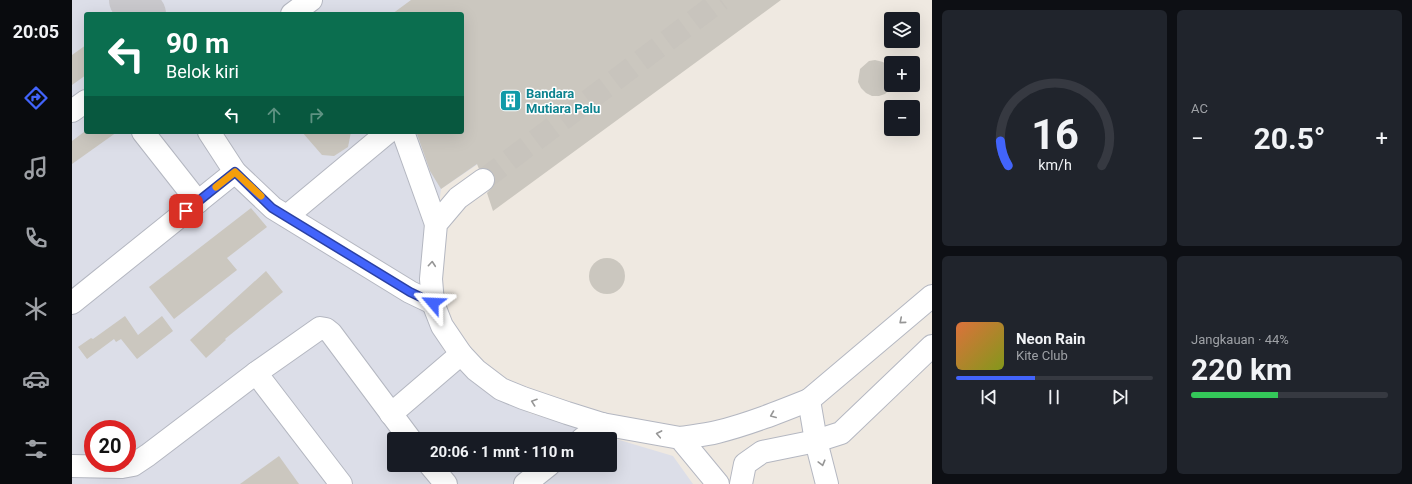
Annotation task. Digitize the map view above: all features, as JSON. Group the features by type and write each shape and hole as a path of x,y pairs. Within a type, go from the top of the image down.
{"street":[{"path":"295,12 311,0"},
{"path":"72,111 84,102"},
{"path":"144,134 198,202"},
{"path":"210,134 235,172 272,208 410,292 433,303"},
{"path":"287,216 386,134"},
{"path":"405,134 436,224 431,279 433,303 442,326 461,354 476,370 501,388 523,398 602,424 680,438 716,432 763,418 809,400 932,296"},
{"path":"72,303 235,172"},
{"path":"436,224 458,198 483,180"},
{"path":"72,466 122,468 133,465 148,456 256,373 320,328 326,329 331,333 405,432"},
{"path":"741,484 745,464 762,452 816,441 841,433 932,346"},
{"path":"391,414 461,354"},
{"path":"256,373 341,484"},
{"path":"809,400 816,441 827,484"},
{"path":"591,432 602,424"},
{"path":"680,438 718,484"},
{"path":"436,472 446,484"},
{"path":"524,484 540,472"}],"shaded area":[{"path":"72,0 690,0 478,164 441,189 426,314 444,351 529,413 593,432 387,432 387,472 617,472 617,439 673,456 693,484 72,484"}],"building":[{"path":"411,0 781,0 493,211 487,193 494,185 495,178 493,172 488,169 479,169 477,164 441,189 430,171 417,134 464,134 464,12 395,12"},
{"path":"84,46 84,76 72,85 72,55"},
{"path":"875,60 884,63 884,92 887,92 885,94 872,96 861,88 858,82 860,69 869,61"},
{"path":"84,132 84,134 114,134 72,164 72,141"},
{"path":"304,134 351,134 348,147 334,156 322,155"},
{"path":"251,208 267,227 227,258 237,270 174,319 149,287"},
{"path":"610,258 620,263 624,269 624,283 620,289 614,293 604,294 594,289 590,283 589,273 594,263 600,259"},
{"path":"266,271 283,292 225,339 226,340 206,358 190,340"},
{"path":"125,316 138,335 162,316 173,331 137,359 121,339 116,342 114,339 87,359 78,347 91,338 93,339"},
{"path":"279,456 299,484 240,484"}],"taxiway":[{"path":"132,0 141,12"}],"tunnel":[{"path":"483,180 721,0"}],"slow traffic":[{"path":"216,187 235,172 261,196"}],"place":[{"name":"Bandara Mutiara Palu","path":"511,100"}],"route":[{"path":"186,211 235,172 272,208 410,292 433,303"}]}
